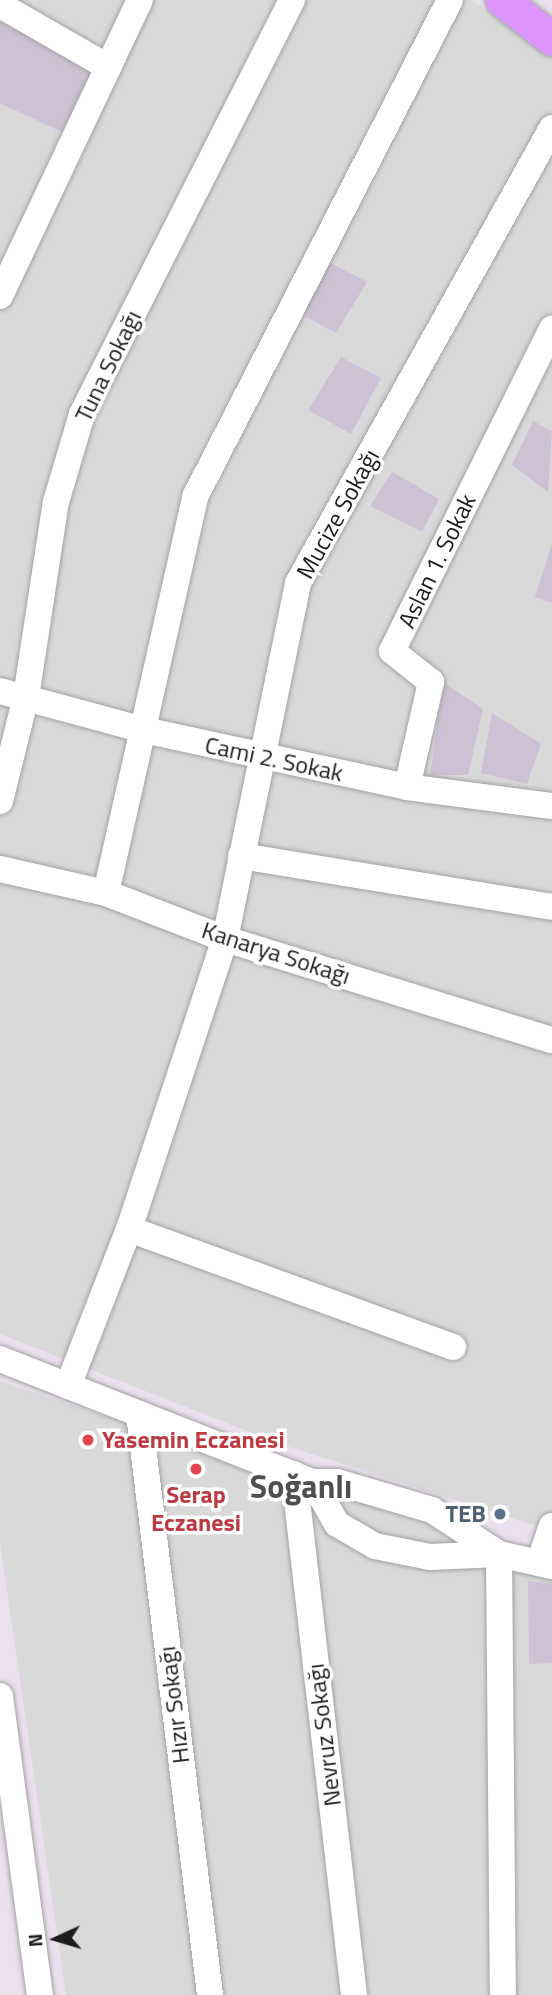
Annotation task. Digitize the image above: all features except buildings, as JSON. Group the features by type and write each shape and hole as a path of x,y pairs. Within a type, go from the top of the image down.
{"main road":[{"path":"502,0 552,39"}],"street":[{"path":"0,296 140,0"},
{"name":"Tuna Sokağı","path":"0,802 26,696 56,502 82,414 292,0"},
{"path":"106,893 196,495 450,0"},
{"path":"0,5 108,67"},
{"name":"Mucize Sokağı","path":"68,1386 129,1229 225,939 260,757 298,583 552,128"},
{"name":"Aslan 1. Sokak","path":"407,788 431,682 392,651 552,330"},
{"name":"Cami 2. Sokak","path":"0,691 144,730 407,788 552,806"},
{"path":"241,856 552,907"},
{"name":"Kanarya Sokağı","path":"0,869 106,893 225,939 552,1040"},
{"path":"129,1229 453,1347"},
{"path":"0,1359 303,1478 337,1482 432,1510 499,1555"},
{"name":"Hızır Sokağı","path":"139,1414 210,1995"},
{"path":"303,1478 337,1524 375,1546 430,1557 499,1555 546,1565 552,1526"},
{"name":"Nevruz Sokağı","path":"303,1478 354,1995"},
{"path":"499,1555 503,1995"},
{"path":"0,1696 11,1853 40,1995"}],"shaded area":[{"path":"0,0 472,0 552,58 552,1531 280,1444 0,1334"},
{"path":"0,1381 552,1565 552,1995 66,1995 0,1543"}],"place":[{"name":"Yasemin Eczanesi","path":"88,1440"},
{"name":"Serap Eczanesi","path":"196,1469"},
{"name":"TEB","path":"500,1514"}],"district":[{"name":"Soğanlı","path":"301,1486"}]}
